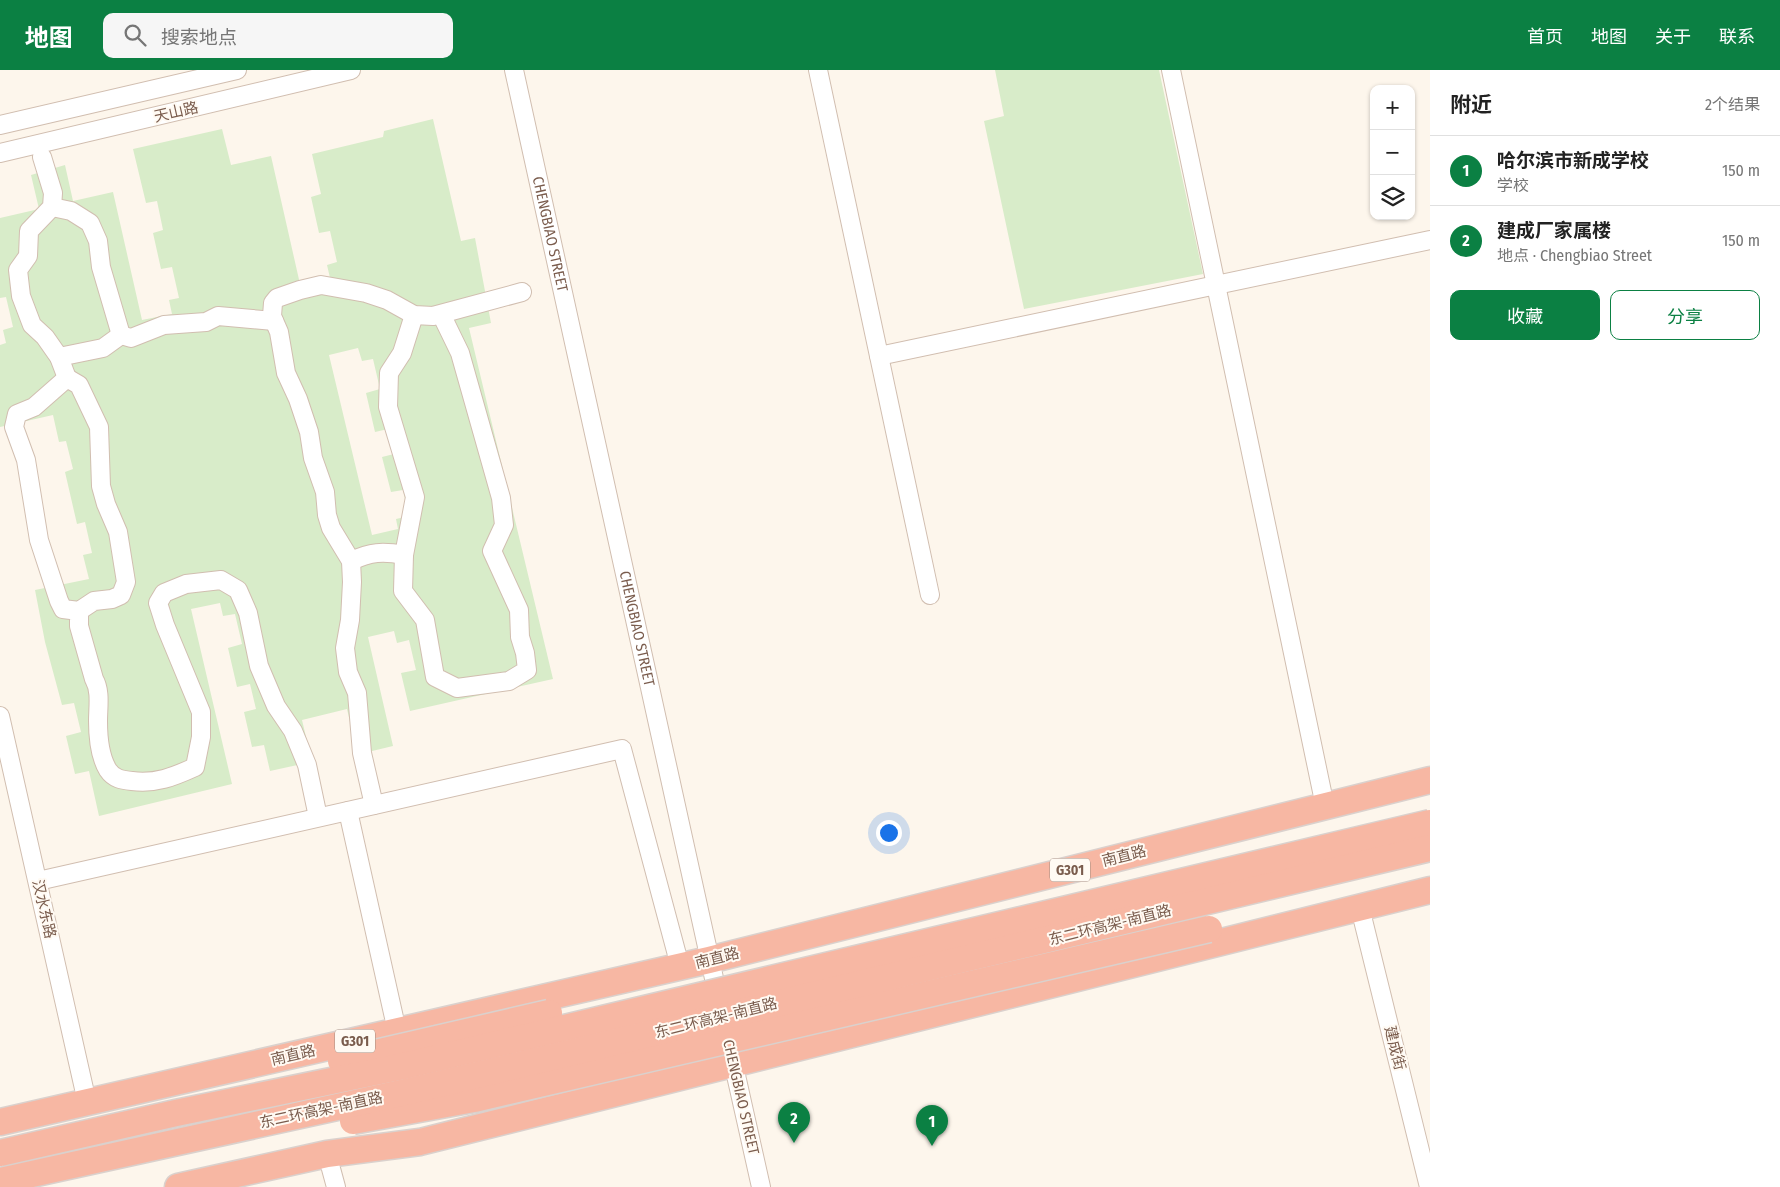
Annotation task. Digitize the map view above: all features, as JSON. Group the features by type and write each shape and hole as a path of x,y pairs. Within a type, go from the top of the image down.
{"highway":[{"name":"南直路","path":"9,1120 709,960 1430,780"},
{"name":"东二环高架-南直路","path":"0,1153 176,1113 404,1066 1430,823"},
{"name":"东二环高架-南直路","path":"0,1182 419,1089 1430,848"},
{"path":"178,1187 327,1154 420,1142 1430,890"},
{"path":"181,1141 306,1130 474,1099 1209,929 1352,910"},
{"path":"0,1137 567,1009 644,988 680,966"},
{"path":"9,1120 36,1187"}],"street":[{"name":"天山路","path":"0,125 237,70"},
{"name":"天山路","path":"0,153 351,70"},
{"name":"CHENGBIAO STREET","path":"514,70 709,960 761,1187"},
{"path":"818,70 930,595"},
{"path":"1170,70 1325,806"},
{"path":"42,157 53,193 52,207 29,231 28,256 18,270 21,296 32,324 45,337 59,358 67,378 79,385 99,427 101,486 106,504 118,532 126,582 121,595 94,601 79,611 63,609 39,540 26,460 14,427 17,414 34,407 67,378"},
{"path":"52,207 71,212 90,223 98,241 101,267 121,335"},
{"path":"879,356 1430,240"},
{"path":"374,805 362,753 357,693 348,672 345,648 352,582 350,560 331,528 327,515 325,492 313,458 309,432 298,399 286,373 279,332 272,316 273,303 278,298 320,285 366,293 388,300 414,316 433,316 522,292"},
{"path":"121,335 131,338 164,325 206,322 218,316 274,321"},
{"path":"414,316 402,353 389,373 388,407 415,497 404,556 403,591 424,620 435,677 457,688 508,681 527,670 525,653 520,637 519,610 492,551 504,525 501,498 460,353 443,318"},
{"path":"59,358 103,348 121,335"},
{"path":"350,560 365,554 385,552 404,556"},
{"path":"79,611 78,626 94,679 98,686 98,724 103,757 109,771 118,780 146,783 172,777 194,766 201,737 201,712 158,603 164,593 186,584 221,580 238,590 248,613 259,666 276,706 293,731 307,765 318,817"},
{"name":"汉水东路","path":"0,716 88,1102"},
{"path":"38,881 622,749 680,966"},
{"path":"348,810 397,1031"},
{"name":"建成街","path":"1352,910 1429,1187"},
{"path":"327,1154 336,1187"}],"green space":[{"path":"995,70 1159,70 1203,274 1024,309 984,121 1004,116"},
{"path":"433,119 461,241 475,238 491,323 469,328 553,679 410,711 401,673 416,670 409,640 397,643 394,631 368,637 393,746 368,752 356,747 347,709 302,720 311,758 302,764 270,771 264,745 252,747 244,712 256,709 250,684 237,687 228,648 242,644 235,614 223,616 220,603 191,609 232,784 99,816 89,771 75,774 66,736 81,732 74,703 62,705 45,642 35,590 89,579 83,555 92,553 85,522 77,524 65,472 73,469 66,441 59,442 53,415 0,427 0,345 6,343 3,330 13,327 6,297 0,298 0,218 39,209 31,175 65,165 73,201 113,192 142,320 172,314 169,300 179,298 172,267 161,269 153,233 163,230 157,201 146,203 133,149 222,129 231,165 271,156 300,284 330,278 327,265 337,262 330,231 319,233 311,197 321,194 312,154 383,137 384,131","holes":["358,348 362,361 373,359 380,389 366,393 375,432 388,429 394,454 382,457 391,492 403,490 409,516 396,519 398,529 372,535 329,355"]}],"place":[{"name":"建成厂家属楼","path":"794,1143"},
{"name":"哈尔滨市新成学校","path":"932,1146"}]}
